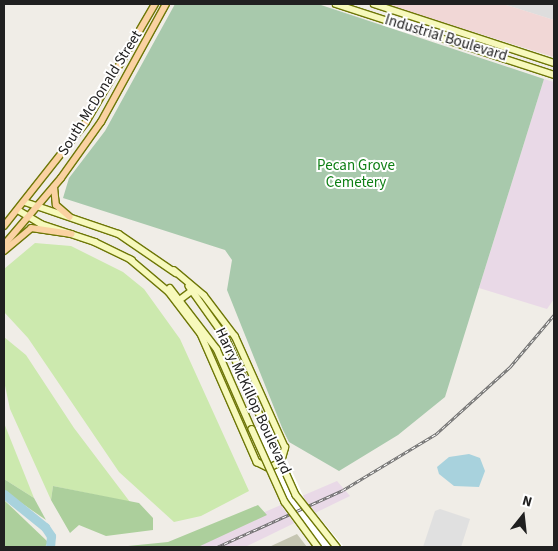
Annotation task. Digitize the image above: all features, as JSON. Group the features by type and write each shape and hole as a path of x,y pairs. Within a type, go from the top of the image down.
{"main road":[{"name":"South McDonald Street","path":"4,226 25,202 86,122 155,4"},
{"name":"South McDonald Street","path":"4,245 29,218 101,122 166,4"},
{"name":"Industrial Boulevard","path":"339,4 554,76"},
{"path":"373,15 375,4"},
{"name":"Industrial Boulevard","path":"375,4 554,63"},
{"path":"145,22 154,27"},
{"path":"428,33 431,23"},
{"path":"442,37 444,27"},
{"path":"54,186 56,206 70,216"},
{"name":"Harry McKillop Boulevard","path":"25,202 70,216 125,238 174,271 192,290 226,338 296,495 337,547"},
{"name":"Harry McKillop Boulevard","path":"18,210 29,218 130,259 181,300 217,349 285,502 318,547"},
{"path":"4,251 31,228 72,234"},
{"path":"130,259 169,292 201,334 257,462 269,468 281,462 285,448 235,337 204,296 174,271"},
{"path":"181,300 192,290"}],"shaded area":[{"path":"384,4 503,4 554,20 554,57"},
{"path":"503,4 554,4 554,20"},
{"path":"544,79 554,82 554,299 547,309 479,288"},
{"path":"337,481 350,496 245,547 183,547"},
{"path":"440,509 470,519 461,547 423,547 435,511"},
{"path":"297,534 307,547 269,547"}],"green space":[{"name":"Pecan Grove Cemetery","path":"175,4 318,4 544,79 445,397 398,435 339,471 289,442 227,290 232,260 225,250 63,198 69,178 105,131"},
{"path":"35,243 71,246 123,272 144,289 180,339 249,491 201,516 174,522 119,472 28,338 4,312 4,269"},
{"path":"4,337 26,355 74,428 130,502 53,486 51,500 10,409 4,381"},
{"path":"4,423 34,498 4,479"},
{"path":"4,479 34,498 46,520 4,491"},
{"path":"53,486 139,503 153,518 153,530 106,536 79,525 70,533 51,500"},
{"path":"4,500 48,542 45,547 4,547"},
{"path":"258,505 267,515 198,547 118,547 168,542"}],"water":[{"path":"469,454 480,458 485,471 479,487 454,486 439,474 437,467 449,457"}],"pier":[{"path":"270,422 305,500 344,547 312,547 283,508 248,431"}],"waterway":[{"path":"4,494 45,527 51,536 50,547"}],"railway":[{"path":"217,547 343,490 436,434 510,367 554,315"}]}
